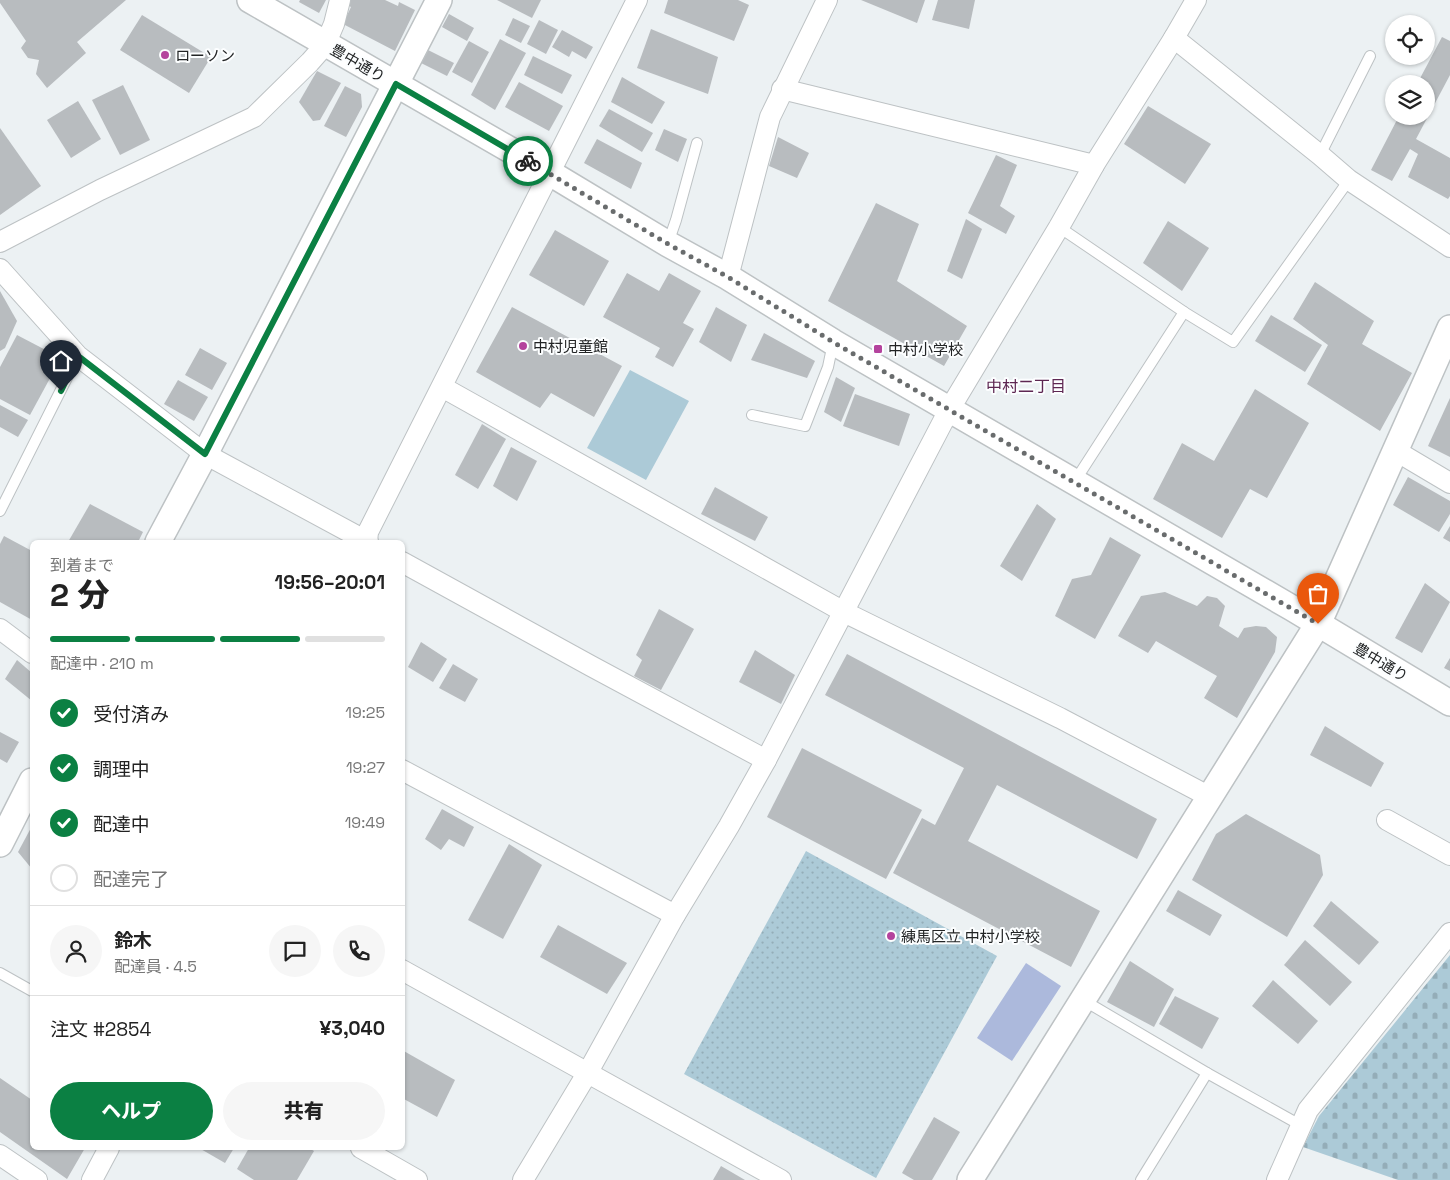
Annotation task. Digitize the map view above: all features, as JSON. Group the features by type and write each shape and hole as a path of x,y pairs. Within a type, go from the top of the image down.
{"street":[{"name":"豊中通り","path":"250,0 668,244 728,277 948,410 1318,624 1450,703"},
{"path":"0,242 100,190 254,117 310,62 325,44 334,24 340,0"},
{"path":"159,540 439,0"},
{"path":"367,540 368,532 638,0"},
{"path":"523,1180 588,1072 675,915 729,826 766,760 948,410 1059,227 1094,165 1196,0"},
{"path":"728,277 770,117 822,2"},
{"path":"1174,38 1349,180 1450,247"},
{"path":"782,89 1094,165"},
{"path":"0,269 78,356 205,454 363,540"},
{"path":"970,1180 1318,624 1450,328"},
{"path":"442,387 844,612 1060,718 1210,797"},
{"path":"1396,451 1450,483"},
{"path":"405,564 766,760"},
{"path":"0,629 30,652"},
{"path":"405,772 675,915"},
{"path":"1,837 30,785"},
{"path":"1386,820 1450,855"},
{"path":"1277,1180 1308,1110 1450,933"},
{"path":"405,972 781,1180"},
{"path":"92,1180 108,1150"},
{"path":"364,1150 417,1180"},
{"path":"0,1155 37,1180"}],"lane":[{"path":"1320,155 1370,56"},
{"path":"668,244 697,143"},
{"path":"1059,227 1184,312 1233,342 1349,180"},
{"path":"1074,483 1184,312"},
{"path":"752,415 805,426 828,367 833,342"},
{"path":"0,511 78,356"},
{"path":"0,973 30,991"},
{"path":"1083,1000 1302,1126"},
{"path":"1141,1180 1207,1073"}],"green space":[{"path":"630,370 689,401 646,480 587,448"},
{"path":"806,851 997,956 876,1178 684,1074"},
{"path":"1450,955 1450,1180 1398,1180 1303,1147 1319,1116"}],"shaded area":[{"path":"1026,963 1061,986 1012,1061 977,1038"}],"building":[{"path":"0,0 126,0 77,42 86,53 47,88 36,74 39,60 28,58 21,48 26,41 0,3"},
{"path":"300,0 326,0 319,13 299,2"},
{"path":"349,0 385,0 398,6 399,2 415,10 395,51 343,24 351,7 347,5"},
{"path":"497,0 541,0 532,18"},
{"path":"668,0 738,0 749,5 734,41 664,13"},
{"path":"861,0 925,0 917,23"},
{"path":"938,0 975,0 969,29 932,20"},
{"path":"449,14 474,28 467,41 442,27"},
{"path":"142,15 211,57 189,93 120,50"},
{"path":"513,18 530,26 521,43 505,35"},
{"path":"539,20 558,30 546,54 527,44"},
{"path":"651,29 718,57 708,94 637,68"},
{"path":"562,30 593,47 586,59 572,51 569,57 552,47"},
{"path":"1442,37 1450,41 1450,75 1435,103 1435,75 1422,75 1427,65 1435,65 1435,50"},
{"path":"500,39 526,53 495,110 471,95"},
{"path":"469,41 489,52 472,83 452,72"},
{"path":"428,50 454,63 447,76 421,63"},
{"path":"533,56 572,75 562,94 524,75"},
{"path":"317,71 341,83 320,120 313,121 299,102"},
{"path":"622,77 665,102 652,124 611,102"},
{"path":"519,82 563,106 549,131 505,107"},
{"path":"123,85 150,140 120,155 92,100"},
{"path":"345,86 361,94 362,107 346,137 324,126"},
{"path":"78,101 101,139 71,158 47,120"},
{"path":"1148,106 1211,144 1185,184 1124,144"},
{"path":"609,109 653,133 642,152 599,126"},
{"path":"1394,125 1423,125 1416,139 1450,158 1450,196 1448,199 1408,177 1418,154 1410,149 1392,181 1371,170"},
{"path":"0,128 41,186 0,215"},
{"path":"664,129 687,139 678,162 655,150"},
{"path":"778,137 809,153 797,178 769,166"},
{"path":"597,139 642,163 631,189 584,163"},
{"path":"996,155 1017,165 1000,206 1015,216 1006,234 968,213"},
{"path":"876,203 919,224 897,281 967,326 944,366 828,301"},
{"path":"966,219 982,229 962,279 947,271"},
{"path":"1168,221 1209,248 1182,291 1143,263"},
{"path":"555,230 609,261 584,306 529,275"},
{"path":"627,273 659,291 669,273 701,291 683,323 694,329 673,367 655,357 660,348 603,317"},
{"path":"1315,282 1374,321 1362,344 1412,373 1380,431 1307,384 1328,345 1293,319"},
{"path":"0,291 17,321 5,348 0,351"},
{"path":"512,307 622,366 594,417 551,393 540,408 476,372"},
{"path":"716,307 747,325 731,362 699,342"},
{"path":"1271,315 1322,345 1305,372 1255,341"},
{"path":"764,333 815,361 807,378 751,360"},
{"path":"17,335 61,358 30,415 0,399 0,367"},
{"path":"200,348 227,363 212,390 185,375"},
{"path":"836,377 855,388 841,422 824,412"},
{"path":"178,380 208,397 194,421 164,404"},
{"path":"1255,389 1309,423 1267,498 1250,489 1222,538 1153,499 1182,443 1214,461"},
{"path":"855,394 910,414 899,446 843,426"},
{"path":"1450,398 1450,457 1428,446"},
{"path":"0,405 28,420 18,437 0,427"},
{"path":"482,424 506,439 478,489 455,475"},
{"path":"511,447 537,461 517,501 493,486"},
{"path":"1408,477 1450,501 1450,514 1439,532 1393,505"},
{"path":"715,487 768,517 755,541 701,514"},
{"path":"90,504 143,532 139,540 69,540"},
{"path":"1037,504 1056,519 1022,581 1000,566"},
{"path":"1450,526 1450,542 1443,538"},
{"path":"4,536 30,550 30,619 0,602 0,544"},
{"path":"1110,537 1141,555 1095,639 1055,616 1072,579 1091,575"},
{"path":"1425,583 1450,602 1422,653 1395,638"},
{"path":"1165,592 1197,606 1207,596 1217,598 1225,606 1219,626 1238,638 1244,628 1256,626 1266,627 1277,637 1275,652 1237,718 1204,698 1217,676 1156,641 1148,653 1118,636 1141,596"},
{"path":"659,609 694,629 661,690 634,676 642,660 636,655"},
{"path":"421,642 447,659 433,682 408,667"},
{"path":"755,650 795,675 781,704 739,682"},
{"path":"847,654 1157,819 1137,859 997,785 968,841 1100,911 1071,967 893,873 922,818 935,825 964,768 825,695"},
{"path":"1450,658 1450,671 1444,668"},
{"path":"17,660 30,671 30,699 5,679"},
{"path":"453,664 478,679 465,702 439,688"},
{"path":"1325,726 1384,763 1371,787 1310,755"},
{"path":"0,732 19,742 7,763 0,759"},
{"path":"802,748 922,810 886,879 767,817"},
{"path":"442,809 474,827 464,847 449,839 441,850 425,839"},
{"path":"1246,814 1320,855 1323,875 1287,937 1192,880 1216,834"},
{"path":"30,830 30,867 18,852"},
{"path":"509,844 542,865 503,939 468,920"},
{"path":"1178,890 1222,915 1210,936 1166,911"},
{"path":"1331,901 1379,942 1359,965 1313,926"},
{"path":"558,925 627,963 607,994 540,957"},
{"path":"1305,940 1352,982 1330,1006 1284,965"},
{"path":"1130,961 1174,989 1154,1027 1107,1002"},
{"path":"1273,980 1318,1021 1298,1044 1252,1006"},
{"path":"1175,996 1219,1018 1202,1049 1159,1024"},
{"path":"405,1052 455,1080 437,1117 405,1100"},
{"path":"0,1078 30,1099 30,1150 84,1150 67,1179 0,1132"},
{"path":"934,1117 960,1132 932,1180 914,1180 902,1173"},
{"path":"202,1150 233,1150 225,1163"},
{"path":"248,1150 314,1151 297,1180 254,1180 237,1169"},
{"path":"721,1166 745,1180 713,1180"}],"way so far":[{"path":"528,161 668,244 728,277 833,342 1318,624"}],"place":[{"name":"ローソン","path":"165,55"},
{"name":"中村児童館","path":"523,346"},
{"name":"中村小学校","path":"878,349"},
{"name":"練馬区立 中村小学校","path":"891,936"}],"district":[{"name":"中村二丁目","path":"1026,386"}],"route":[{"path":"61,391 78,356 205,454 396,84 528,161"}]}
